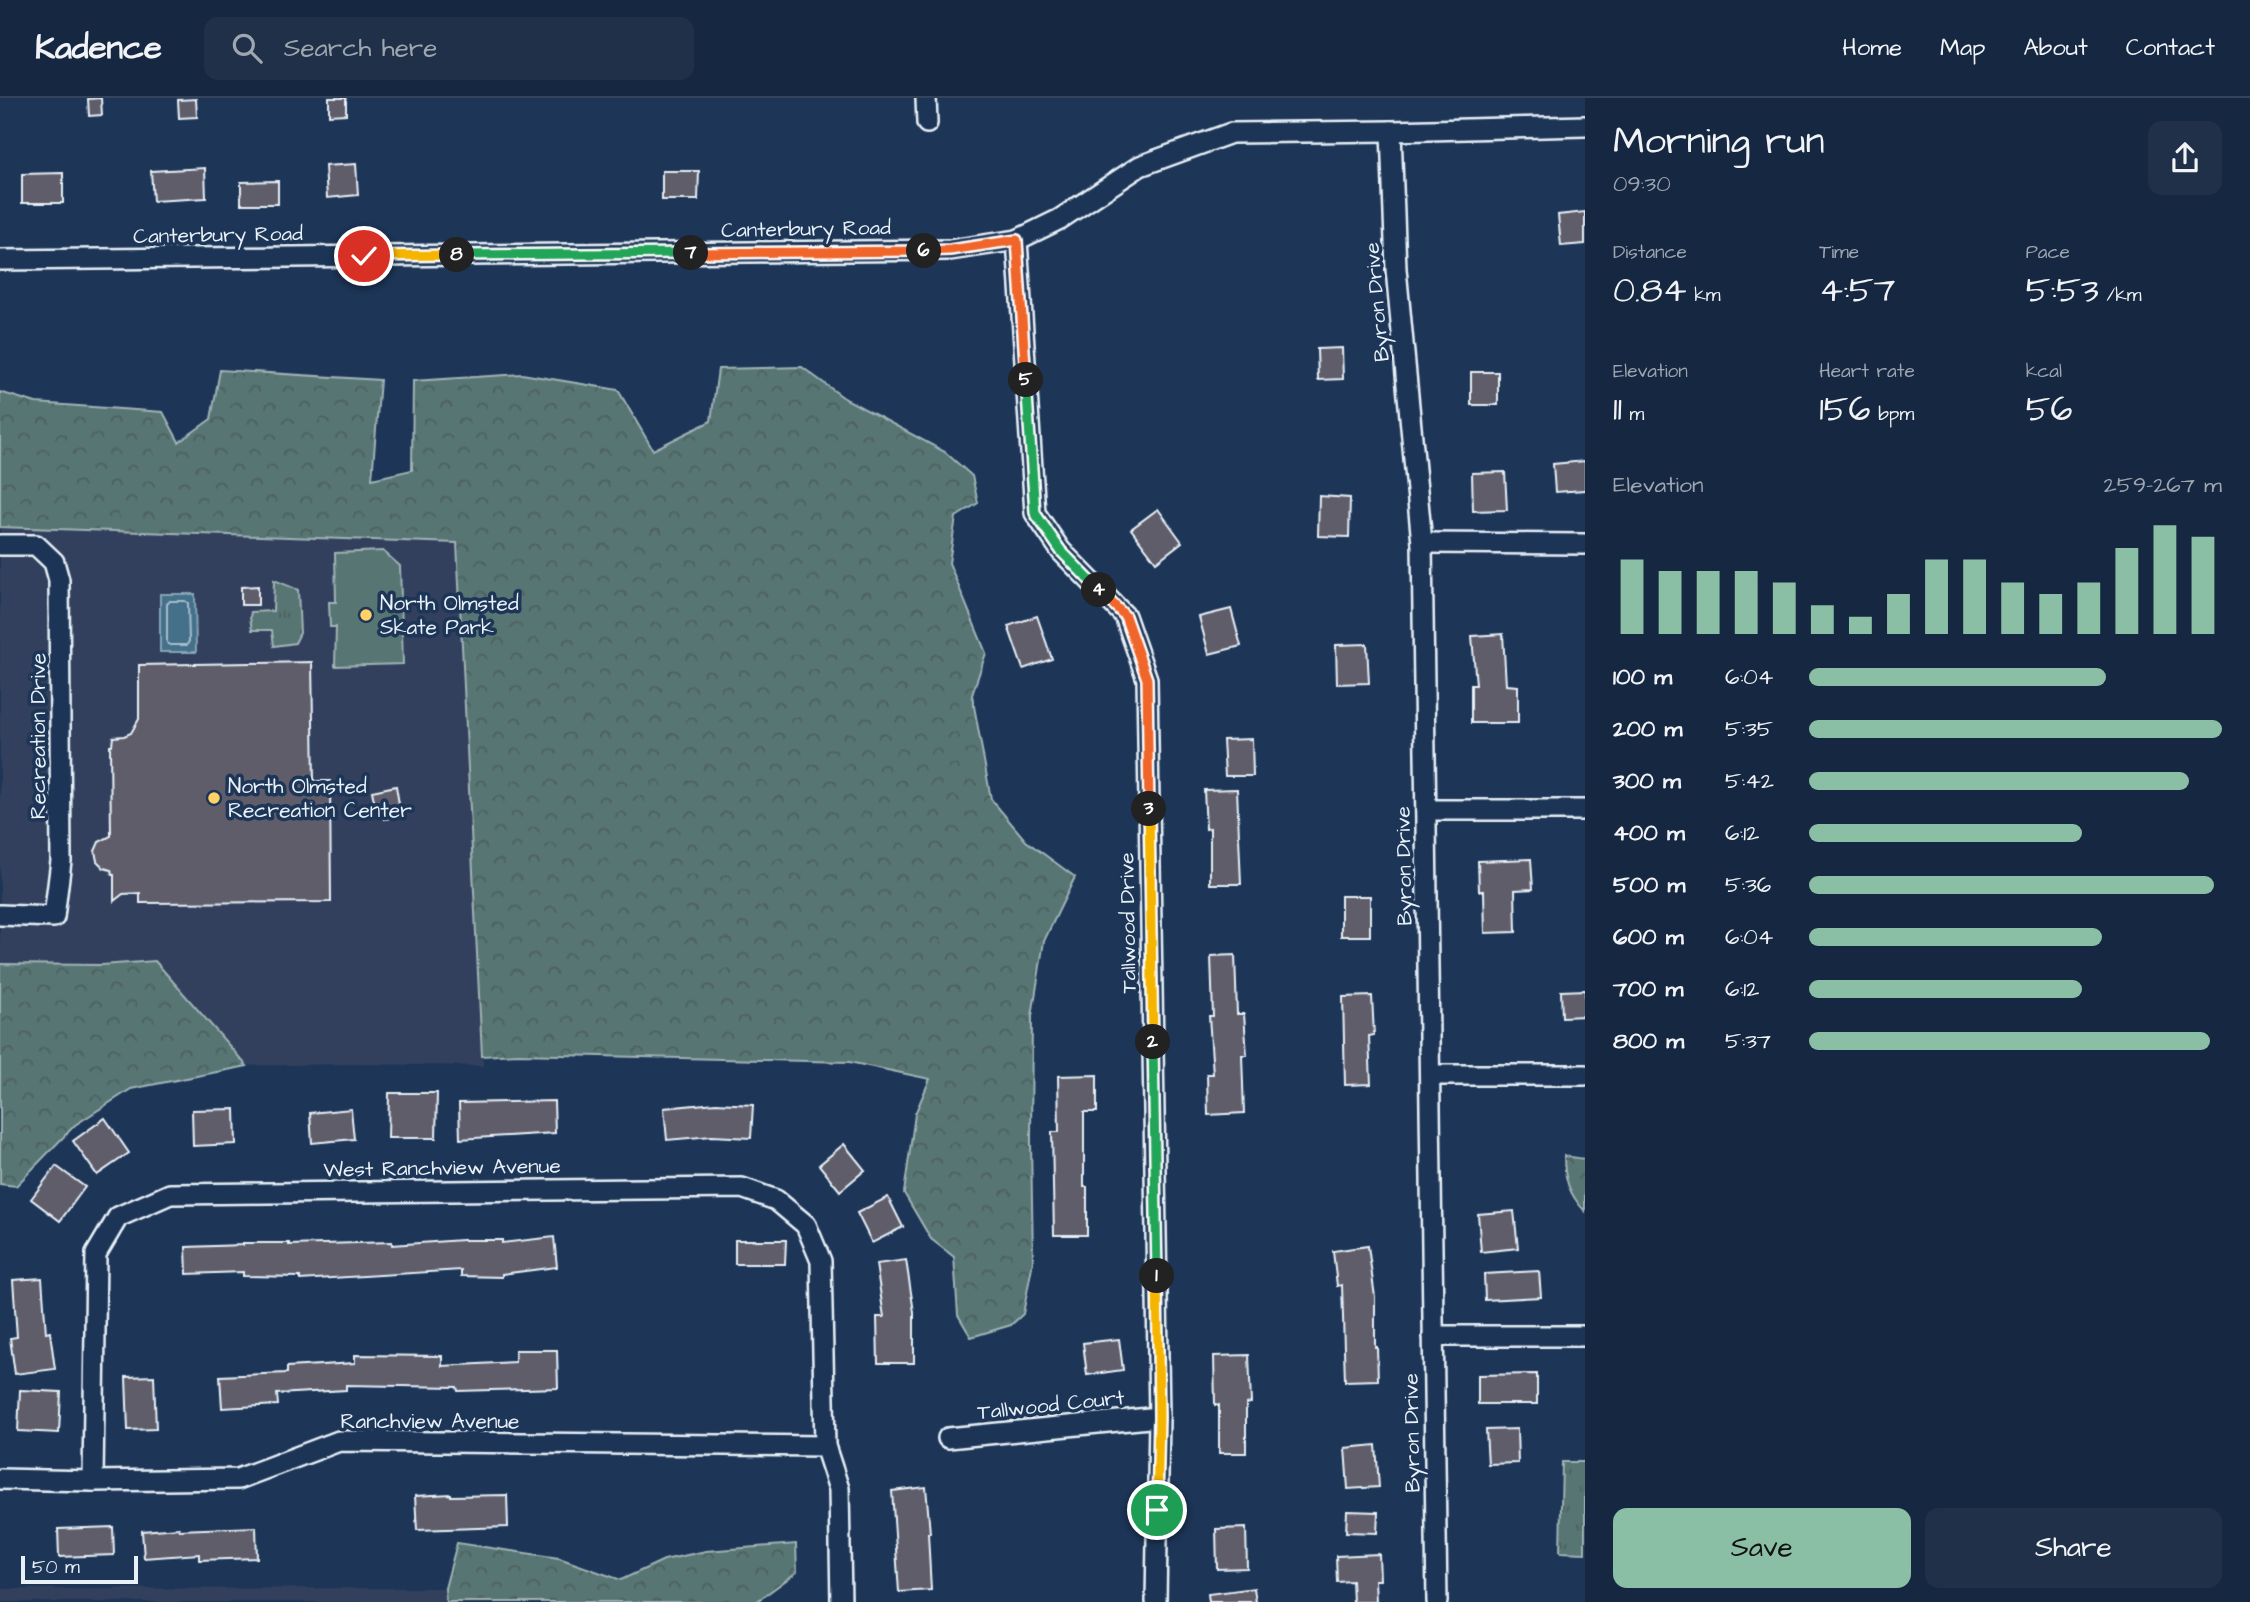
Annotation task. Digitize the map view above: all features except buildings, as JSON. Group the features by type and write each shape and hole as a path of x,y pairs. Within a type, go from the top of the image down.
{"street":[{"path":"926,98 927,123"},
{"name":"Canterbury Road","path":"0,260 950,250 1017,240 1060,219 1140,166 1231,133 1585,126"},
{"name":"Byron Drive","path":"1391,131 1396,269 1422,543 1437,1602"},
{"name":"Tallwood Drive","path":"1017,240 1035,513 1061,551 1125,616 1147,679 1159,1417 1156,1602"},
{"path":"1422,543 1585,544"},
{"name":"Recreation Drive","path":"0,545 36,545 54,562 60,580 61,862 54,917 0,915"},
{"path":"1426,810 1585,810"},
{"path":"1430,1075 1585,1075"},
{"name":"West Ranchview Avenue","path":"93,1481 96,1254 118,1217 170,1194 742,1188 776,1200 806,1225 821,1261 825,1446 839,1489 841,1602"},
{"path":"1433,1336 1585,1336"},
{"name":"Tallwood Court","path":"948,1438 1159,1417"},
{"name":"Ranchview Avenue","path":"0,1479 238,1479 339,1441 825,1446"}],"shaded area":[{"path":"0,527 457,542 483,1066 355,1064 0,1070"},
{"path":"445,1588 446,1602 0,1602 0,1589"}],"green space":[{"path":"802,367 844,398 945,452 972,476 978,503 956,517 949,563 986,653 972,695 991,799 1026,841 1075,877 1044,941 1032,1016 1033,1261 1023,1314 1011,1325 971,1337 958,1315 954,1257 931,1239 904,1193 915,1114 930,1079 849,1062 518,1054 482,1056 457,543 0,527 0,392 36,403 163,412 179,442 211,419 220,370 380,380 372,479 412,470 413,381 522,374 618,390 653,450 711,421 718,369"},
{"name":"North Olmsted Skate Park","path":"383,551 400,566 403,664 335,666 336,627 330,627 329,602 336,602 335,553"},
{"path":"274,580 298,590 300,633 295,643 274,646 272,630 252,630 251,612 273,611"},
{"path":"155,961 247,1066 131,1089 75,1125 16,1186 0,1184 0,964 102,965"},
{"path":"1564,1156 1585,1159 1585,1211 1568,1186"},
{"path":"1562,1462 1585,1462 1585,1553 1560,1552"},
{"path":"457,1543 559,1558 621,1580 664,1560 706,1551 796,1544 797,1572 756,1602 446,1602 445,1588"}],"water":[{"path":"160,594 195,594 196,652 160,652"}],"place":[{"name":"North Olmsted Skate Park","path":"366,615"},
{"name":"North Olmsted Recreation Center","path":"214,798"}],"route":[{"path":"364,256 950,250 1017,240 1035,513 1061,551 1125,616 1147,679 1159,1417 1157,1510"}]}
